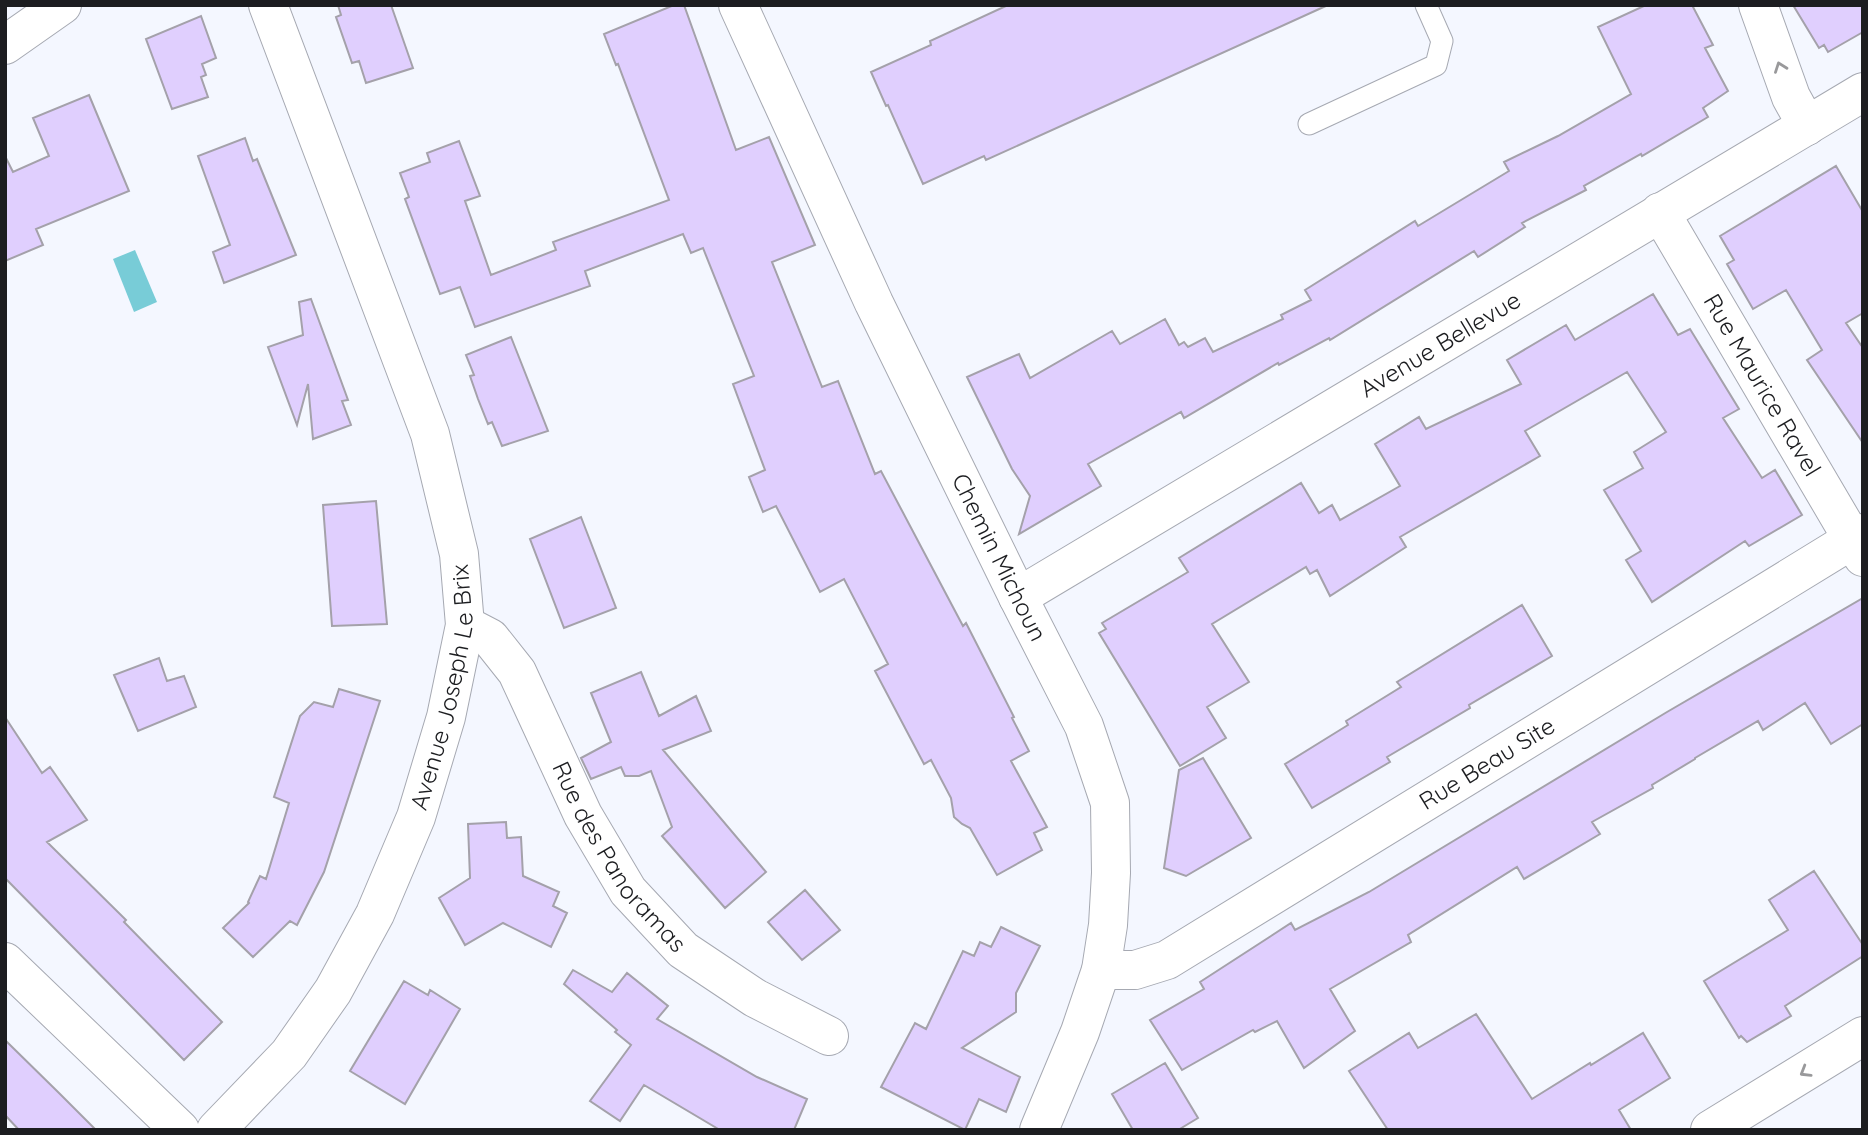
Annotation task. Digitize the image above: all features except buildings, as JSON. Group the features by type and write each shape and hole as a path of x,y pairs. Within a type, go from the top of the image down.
{"street":[{"path":"5,45 62,5"},
{"name":"Avenue Joseph Le Brix","path":"216,1130 289,1054 333,991 375,915 416,817 446,716 466,625 459,554 430,434 268,5"},
{"name":"Chemin Michoun","path":"738,5 874,303 1084,726 1110,803 1111,873 1108,925 1101,970 1080,1032 1039,1130"},
{"path":"1758,5 1791,97 1807,126"},
{"name":"Avenue Bellevue","path":"1018,597 1863,92"},
{"name":"Rue Maurice Ravel","path":"1660,212 1859,543"},
{"name":"Rue Beau Site","path":"1101,970 1135,970 1167,960 1859,543"},
{"name":"Rue des Panoramas","path":"466,625 490,638 517,672 583,815 628,891 683,950 755,998 829,1036"},
{"path":"5,961 180,1130"},
{"path":"1710,1130 1863,1036"}],"lane":[{"path":"1310,124 1436,65 1442,41 1426,5"}],"water":[{"path":"135,250 157,302 134,312 113,259"}]}
